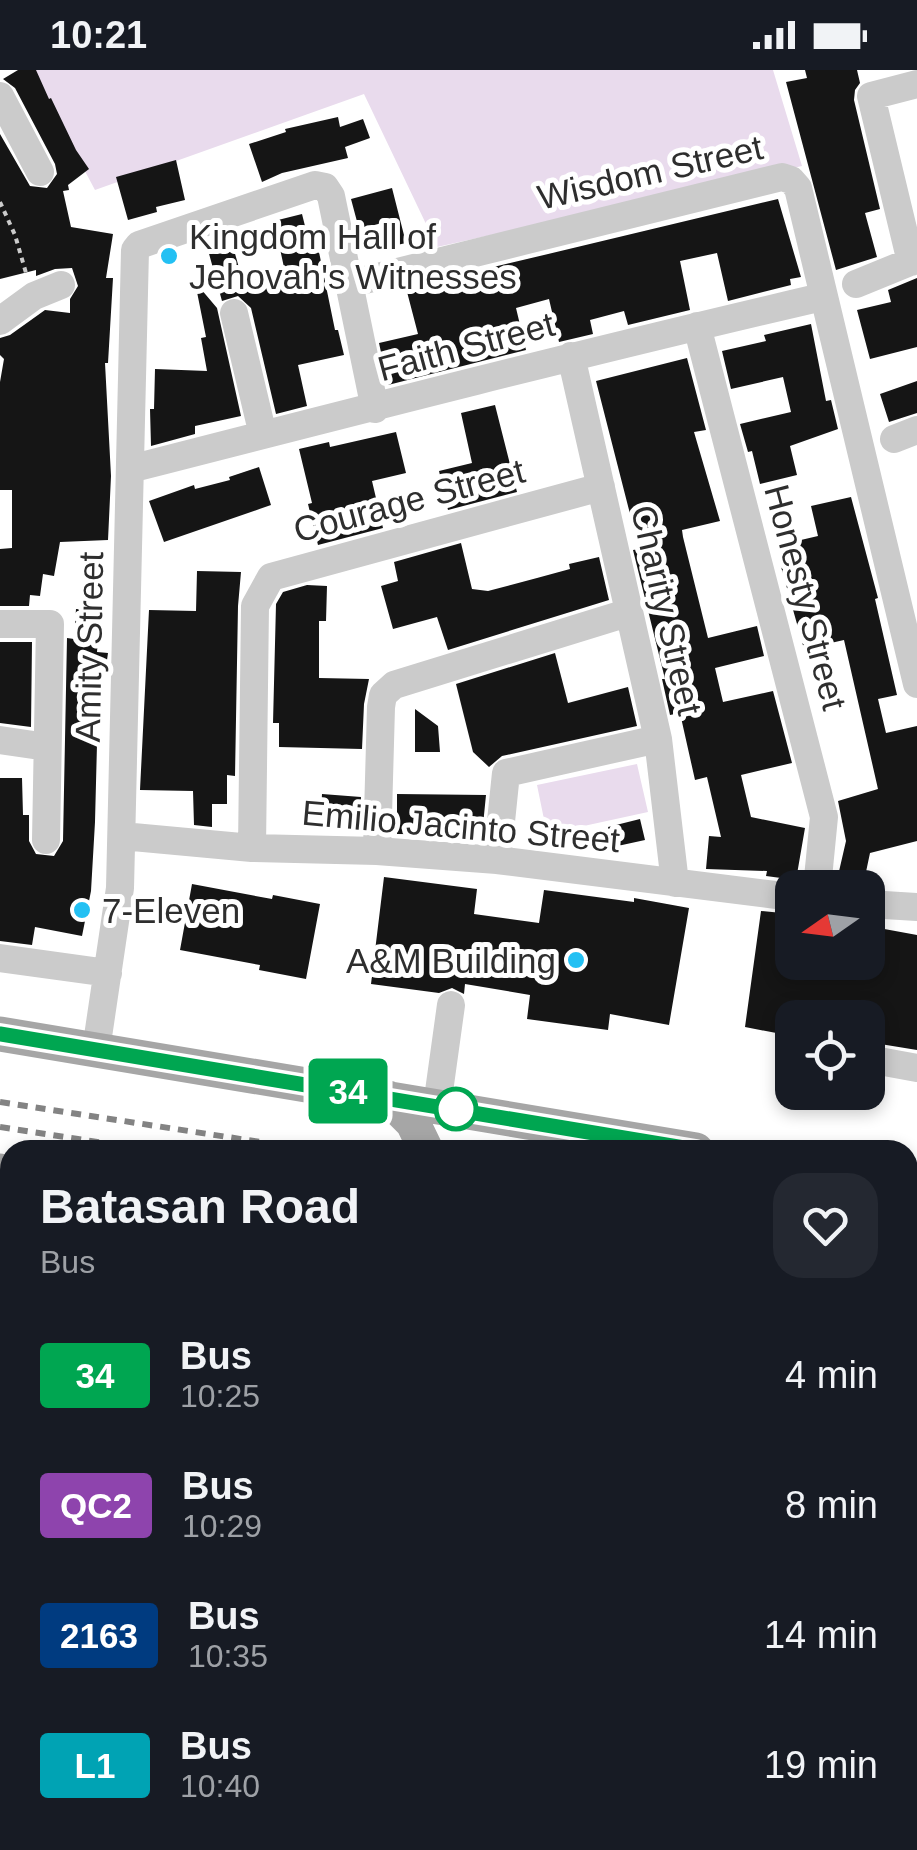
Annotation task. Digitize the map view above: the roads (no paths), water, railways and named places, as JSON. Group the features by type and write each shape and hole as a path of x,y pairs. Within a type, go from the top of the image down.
{"main road":[{"path":"0,1034 634,1140"},
{"path":"388,1098 413,1123 421,1140"},
{"path":"581,1140 596,1134"}],"street":[{"path":"856,284 914,260 868,83 917,84"},
{"path":"0,96 40,172"},
{"name":"Wisdom Street","path":"349,284 782,177 792,180 798,188 917,684"},
{"name":"Amity Street","path":"96,1050 120,888 133,257 139,245 315,185 325,187 332,196 349,284"},
{"path":"0,321 34,296 61,284"},
{"path":"349,284 375,409"},
{"name":"Faith Street","path":"130,469 571,356 822,297"},
{"path":"234,314 262,435"},
{"name":"Honesty Street","path":"697,326 824,817 820,870"},
{"name":"Charity Street","path":"571,356 658,740 676,882"},
{"name":"Courage Street","path":"252,848 255,606 271,577 601,487"},
{"path":"377,851 383,695 394,685 627,613"},
{"path":"0,624 50,624 46,840"},
{"path":"0,740 47,747"},
{"path":"497,860 506,773 658,740"},
{"name":"Emilio Jacinto Street","path":"122,836 252,848 377,851 497,860 775,895"},
{"path":"885,905 917,906"},
{"path":"0,958 108,974"},
{"path":"437,1106 451,1004"},
{"path":"885,1062 917,1068"}],"railway":[{"path":"0,1102 247,1140"},
{"path":"0,1127 85,1140"}],"place":[{"name":"Kingdom Hall of Jehovah's Witnesses","path":"169,256"},
{"name":"7-Eleven","path":"82,910"},
{"name":"A&M Building","path":"576,960"}]}
